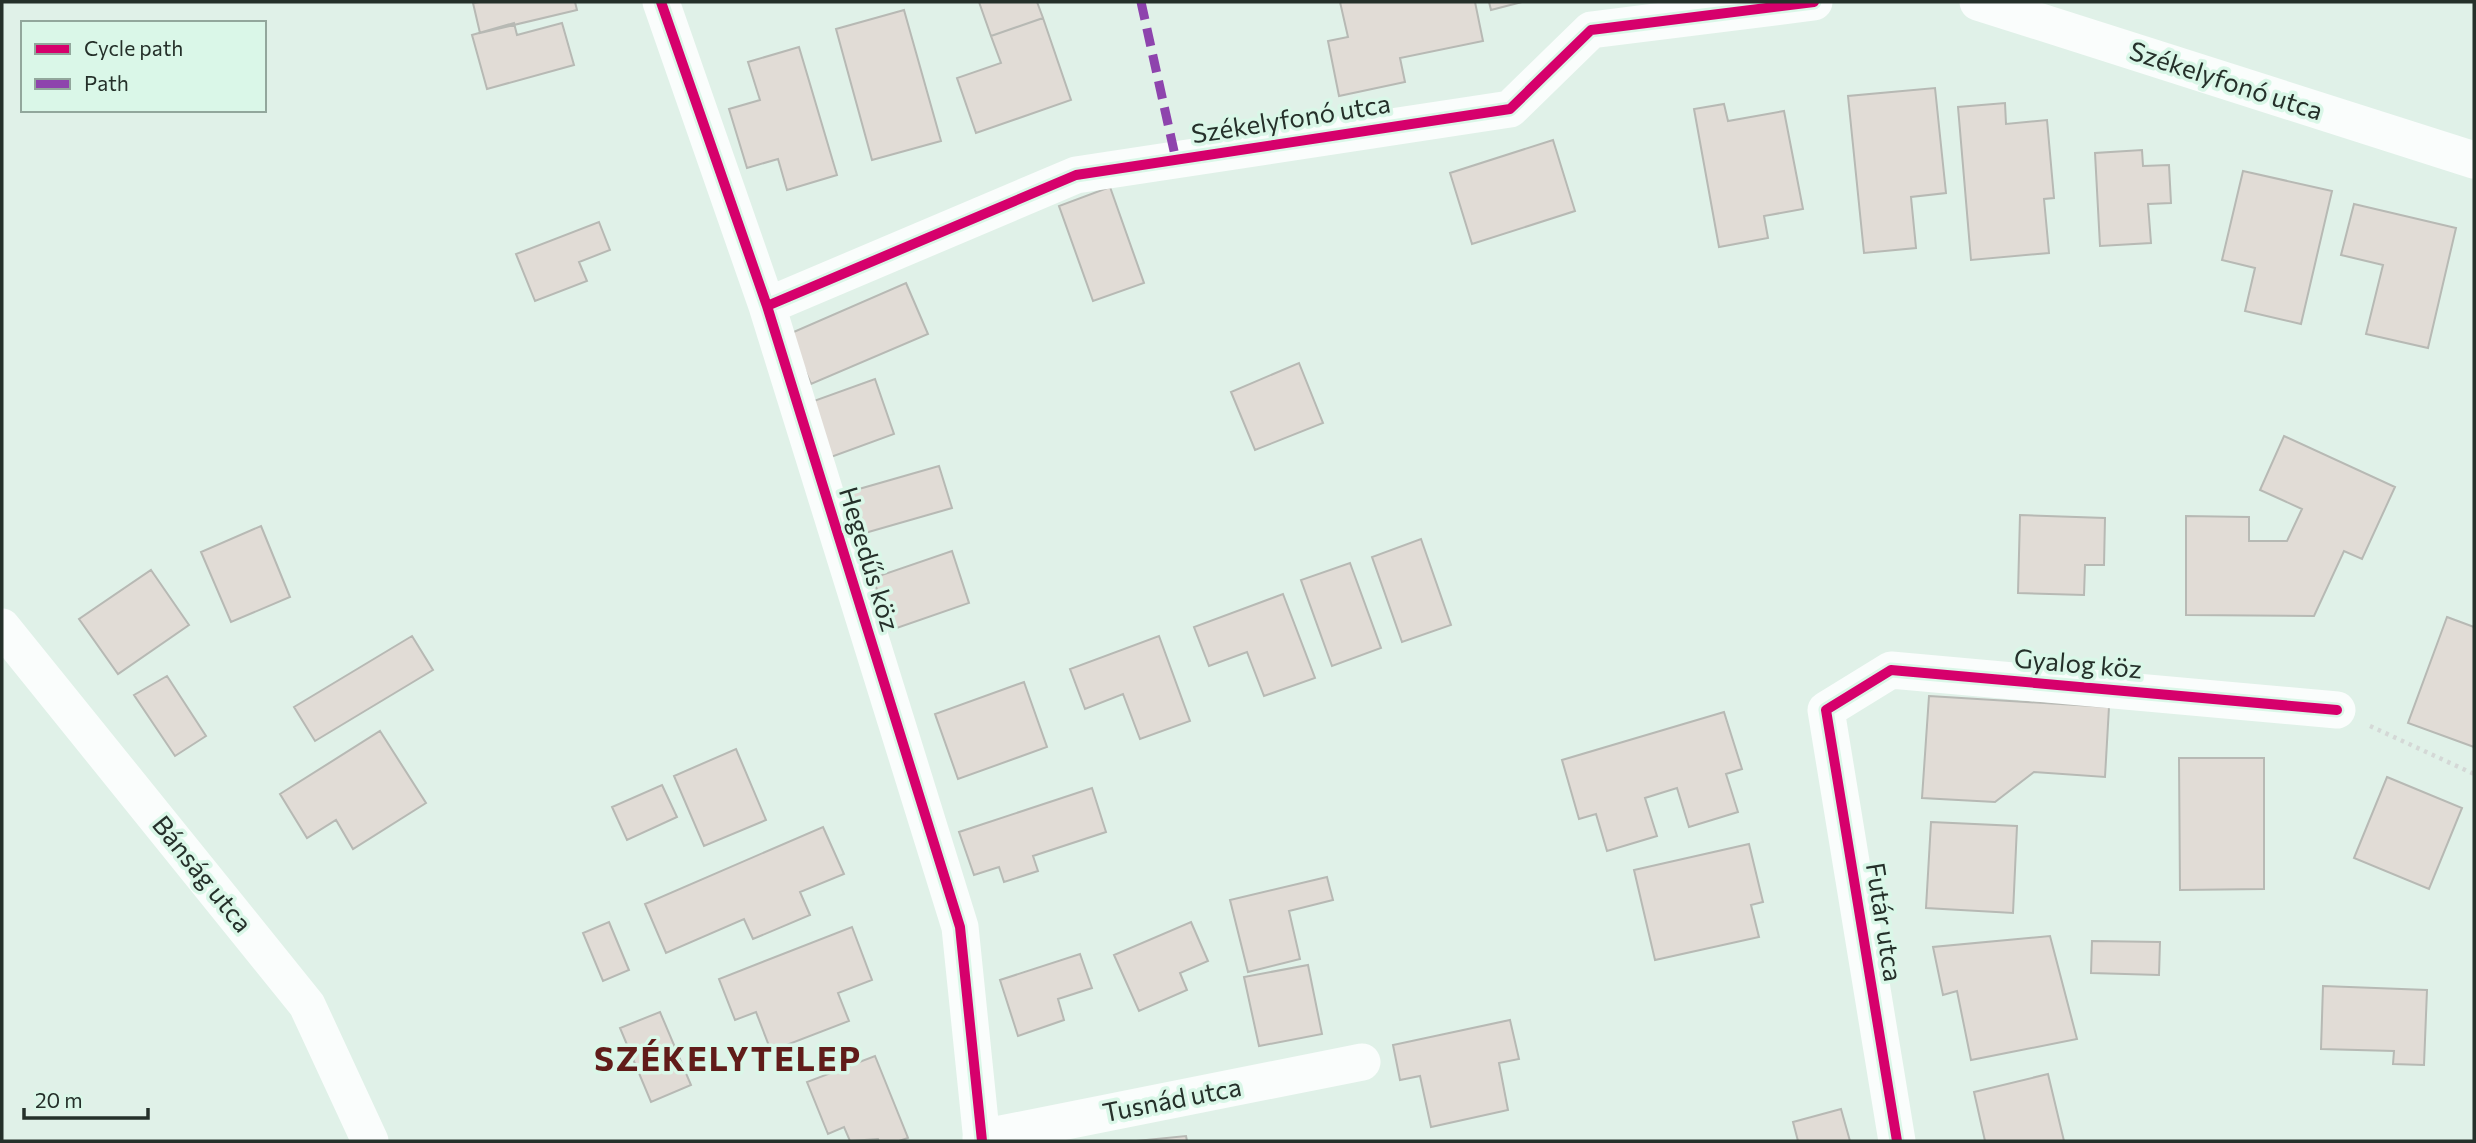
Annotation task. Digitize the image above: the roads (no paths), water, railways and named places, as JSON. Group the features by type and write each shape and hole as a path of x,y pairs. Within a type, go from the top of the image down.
{"street":[{"name":"Hegedűs köz","path":"661,2 767,306 960,927 981,1140"},
{"name":"Székelyfonó utca","path":"767,306 1076,175 1510,109 1591,30 1814,2"},
{"name":"Székelyfonó utca","path":"1978,2 2474,160"},
{"name":"Bánság utca","path":"2,627 307,1005 370,1141"},
{"name":"Gyalog köz","path":"1826,710 1891,670 2337,710"},
{"name":"Futár utca","path":"1826,710 1897,1141"},
{"name":"Tusnád utca","path":"981,1140 1362,1062"}],"district":[{"name":"SZÉKELYTELEP","path":"728,1059"}]}
